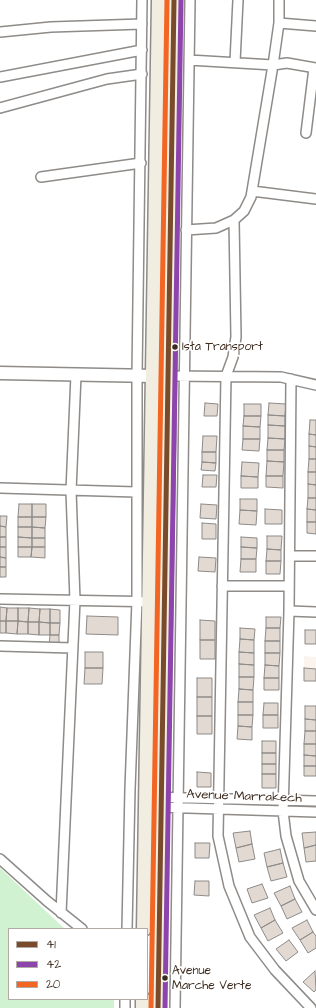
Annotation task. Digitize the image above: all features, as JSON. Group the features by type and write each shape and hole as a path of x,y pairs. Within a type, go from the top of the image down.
{"main road":[{"path":"144,928 159,0"},
{"path":"158,1008 161,802 150,602 169,376 170,176 174,0"},
{"path":"154,376 169,376"}],"street":[{"path":"127,928 130,789 150,602 136,492 142,0"},
{"path":"175,1008 190,0"},
{"path":"235,62 238,0"},
{"path":"186,230 216,228 234,220 244,211 252,191 273,65 279,23 280,0"},
{"path":"279,23 316,26"},
{"path":"0,32 51,26 142,24"},
{"path":"0,77 142,50"},
{"path":"189,60 273,65 287,63 315,68 306,133"},
{"path":"0,108 107,79 142,74"},
{"path":"41,177 141,162"},
{"path":"252,191 316,199"},
{"path":"234,220 236,337 233,357 226,376 218,799 220,847 229,886 250,937 275,970 311,1008"},
{"path":"0,374 154,376"},
{"path":"61,913 75,600 71,491 76,375"},
{"path":"169,376 226,376 292,379 316,385"},
{"path":"292,379 289,611 283,811 286,836 297,875 316,910"},
{"path":"0,488 136,492"},
{"path":"290,556 316,556"},
{"path":"222,586 289,586"},
{"path":"0,599 150,602"},
{"path":"289,611 316,612"},
{"path":"0,646 72,648"},
{"name":"Avenue Marrakech","path":"147,802 161,802 177,798 316,801"},
{"name":"Avenue Marrakech","path":"161,802 177,808 316,812"},
{"path":"0,859 61,913 81,928"}],"shaded area":[{"path":"304,656 316,657 316,669 304,668"}],"green space":[{"path":"0,868 64,928 8,928 8,1000 114,1000 114,1008 0,1008"}],"building":[{"path":"205,403 218,404 217,416 204,416"},
{"path":"269,403 286,404 285,416 268,415"},
{"path":"244,404 261,404 261,416 244,416"},
{"path":"268,415 285,416 285,426 268,425"},
{"path":"244,416 261,416 260,427 243,426"},
{"path":"310,420 316,420 316,435 309,434"},
{"path":"268,425 285,426 285,439 268,438"},
{"path":"243,426 260,427 260,439 243,439"},
{"path":"309,434 316,435 316,447 309,446"},
{"path":"203,436 217,436 216,452 202,452"},
{"path":"268,438 285,439 284,450 267,450"},
{"path":"243,439 260,439 259,451 242,450"},
{"path":"309,446 316,447 316,459 309,459"},
{"path":"267,450 284,450 284,462 267,461"},
{"path":"202,452 216,452 216,463 202,462"},
{"path":"309,459 316,459 316,472 308,472"},
{"path":"267,461 284,462 283,476 266,476"},
{"path":"202,462 216,463 215,471 201,470"},
{"path":"242,462 259,463 258,477 241,476"},
{"path":"308,472 316,472 316,485 308,484"},
{"path":"203,475 217,475 216,487 202,487"},
{"path":"241,476 258,477 258,488 241,488"},
{"path":"266,476 283,476 283,488 266,487"},
{"path":"308,484 316,485 316,498 308,498"},
{"path":"308,498 316,498 316,510 307,509"},
{"path":"240,499 257,499 257,511 240,510"},
{"path":"19,504 32,504 32,517 18,517"},
{"path":"32,504 46,504 46,517 32,517"},
{"path":"201,504 217,505 216,519 200,518"},
{"path":"265,509 282,510 282,524 265,524"},
{"path":"307,509 316,510 316,522 307,522"},
{"path":"240,510 257,511 256,525 239,524"},
{"path":"0,516 7,516 6,527 0,526"},
{"path":"18,517 32,517 32,527 18,527"},
{"path":"32,517 46,517 45,528 32,527"},
{"path":"307,522 316,522 316,534 307,533"},
{"path":"202,523 216,524 216,539 202,539"},
{"path":"0,526 6,527 6,537 0,537"},
{"path":"18,527 32,527 32,538 18,537"},
{"path":"32,527 45,528 45,538 32,538"},
{"path":"267,536 282,536 281,550 267,549"},
{"path":"0,537 6,537 6,547 0,547"},
{"path":"18,537 32,538 32,547 18,547"},
{"path":"241,537 257,538 257,548 241,547"},
{"path":"32,538 45,538 45,547 32,547"},
{"path":"0,547 6,547 6,558 0,557"},
{"path":"18,547 32,547 31,557 18,557"},
{"path":"32,547 45,547 45,558 31,557"},
{"path":"241,547 257,548 256,559 241,559"},
{"path":"267,549 281,550 281,561 266,561"},
{"path":"0,557 6,558 6,567 0,567"},
{"path":"199,557 216,558 215,572 198,571"},
{"path":"241,559 256,559 256,572 240,572"},
{"path":"266,561 281,561 280,574 266,574"},
{"path":"0,567 6,567 6,577 0,577"},
{"path":"0,607 7,608 6,621 0,621"},
{"path":"7,608 18,608 18,621 6,621"},
{"path":"18,608 29,608 28,622 18,621"},
{"path":"29,608 40,609 39,622 28,622"},
{"path":"40,609 50,609 50,623 39,622"},
{"path":"50,609 60,610 60,623 50,623"},
{"path":"87,616 118,617 118,635 86,634"},
{"path":"266,617 281,617 280,628 266,628"},
{"path":"200,620 215,621 215,640 200,640"},
{"path":"0,621 6,621 6,633 0,633"},
{"path":"6,621 18,621 17,634 6,633"},
{"path":"18,621 28,622 28,634 17,634"},
{"path":"28,622 39,622 39,635 28,634"},
{"path":"39,622 50,623 50,635 39,635"},
{"path":"50,623 60,623 59,635 50,635"},
{"path":"240,628 255,629 254,640 240,639"},
{"path":"266,628 280,628 280,641 265,641"},
{"path":"305,630 316,630 316,644 305,644"},
{"path":"50,635 59,635 59,645 49,645"},
{"path":"240,639 254,640 254,653 239,652"},
{"path":"200,640 215,640 215,659 200,659"},
{"path":"265,641 280,641 280,653 265,653"},
{"path":"85,652 103,652 103,668 85,668"},
{"path":"239,652 254,653 254,665 239,664"},
{"path":"265,653 280,653 279,666 265,665"},
{"path":"239,664 254,665 254,677 239,677"},
{"path":"265,665 279,666 279,678 264,678"},
{"path":"85,668 103,668 102,684 84,684"},
{"path":"304,668 316,669 316,681 304,681"},
{"path":"239,677 254,677 253,690 239,689"},
{"path":"197,678 212,678 212,697 197,697"},
{"path":"264,678 279,678 279,690 264,690"},
{"path":"239,689 253,690 253,702 238,702"},
{"path":"197,697 212,697 212,716 197,716"},
{"path":"238,702 253,702 253,715 238,715"},
{"path":"264,703 278,703 278,715 263,715"},
{"path":"305,706 316,706 316,720 305,719"},
{"path":"238,715 253,715 252,727 238,726"},
{"path":"263,715 278,715 278,728 263,728"},
{"path":"197,716 212,716 212,734 197,734"},
{"path":"305,719 316,720 316,731 305,731"},
{"path":"238,726 252,727 252,740 237,739"},
{"path":"305,731 316,731 316,744 304,744"},
{"path":"262,741 276,741 276,753 262,753"},
{"path":"304,744 316,744 316,756 304,755"},
{"path":"262,753 276,753 276,764 262,764"},
{"path":"304,755 316,756 316,766 304,766"},
{"path":"262,764 276,764 276,774 262,774"},
{"path":"304,766 316,766 316,776 304,776"},
{"path":"197,772 211,773 211,787 197,787"},
{"path":"262,774 276,774 276,788 262,788"},
{"path":"250,831 252,844 236,848 233,833"},
{"path":"316,832 316,845 304,848 302,833"},
{"path":"195,843 210,843 209,858 195,858"},
{"path":"252,844 255,859 239,862 236,848"},
{"path":"316,845 316,861 306,862 304,848"},
{"path":"280,849 283,863 267,867 264,853"},
{"path":"283,863 287,877 271,881 267,867"},
{"path":"195,881 209,881 209,896 194,895"},
{"path":"262,884 268,898 252,903 247,889"},
{"path":"290,886 295,899 281,906 274,893"},
{"path":"295,899 302,912 287,919 281,906"},
{"path":"270,908 275,920 261,928 254,915"},
{"path":"275,920 283,933 268,941 261,928"},
{"path":"307,920 313,932 300,940 292,928"},
{"path":"313,932 316,936 316,948 308,953 300,940"},
{"path":"289,940 298,952 286,961 276,949"},
{"path":"315,971 316,990 314,992 303,982"}],"transit line":[{"name":"20","path":"151,1008 167,0"},
{"name":"41","path":"158,1008 174,0"},
{"name":"42","path":"165,1008 181,0"}],"place":[{"name":"Ista Transport","path":"175,347"},
{"name":"Avenue Marche Verte","path":"165,978"}]}
